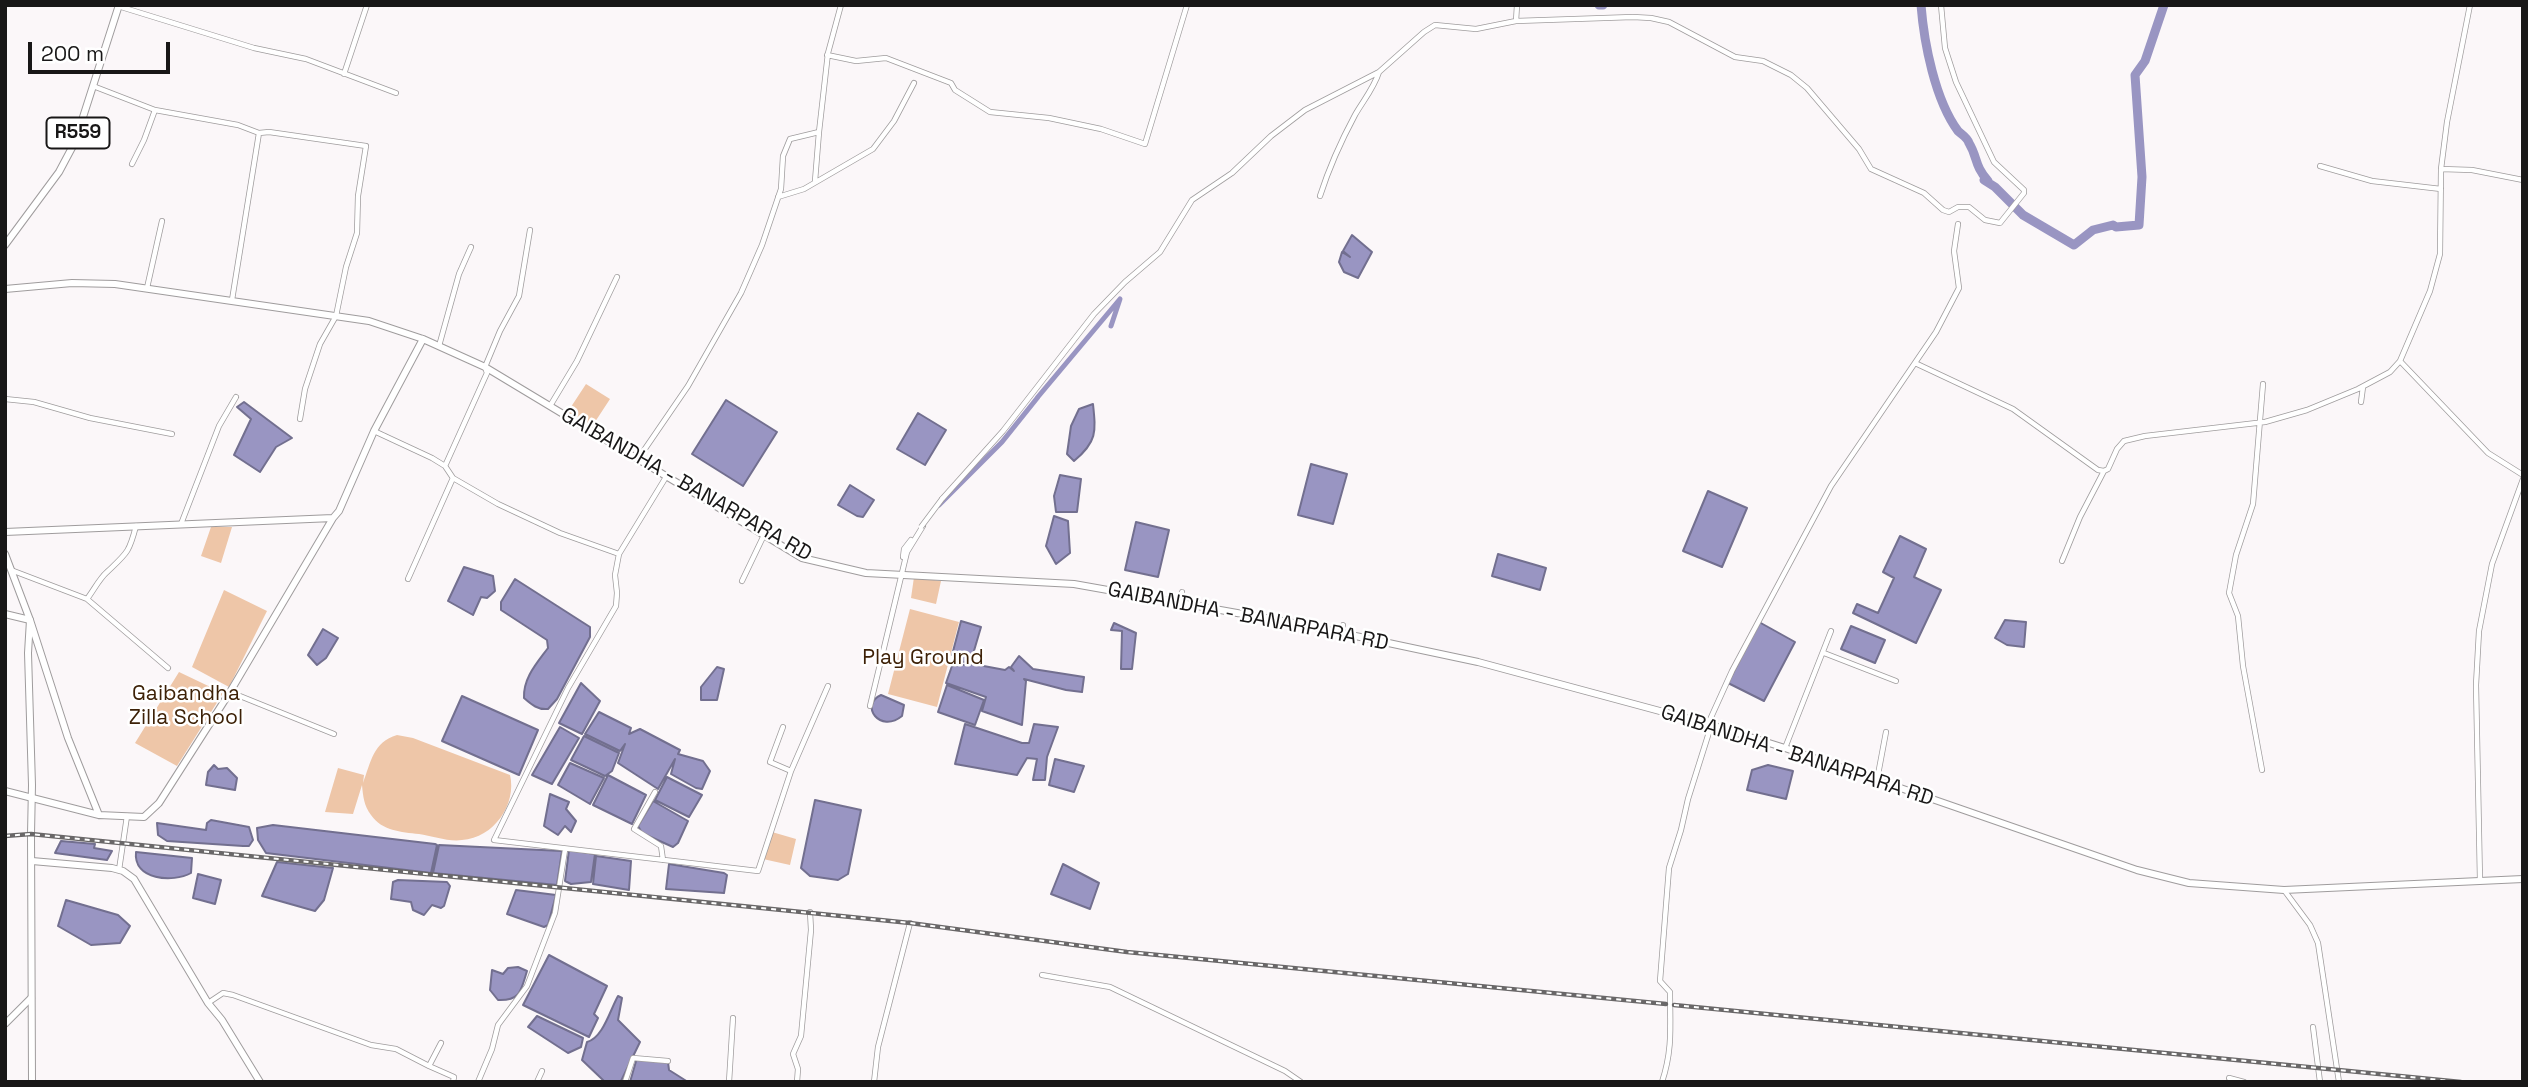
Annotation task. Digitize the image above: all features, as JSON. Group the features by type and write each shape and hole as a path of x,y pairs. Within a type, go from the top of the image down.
{"main road":[{"name":"R559","path":"5,245 59,172 75,142 118,5"},
{"name":"GAIBANDHA - BANARPARA RD","path":"5,289 72,283 115,284 369,321 423,339 485,367 803,558 866,573 1074,584 1341,629 1478,662 1710,725 1785,748 2137,870 2189,883 2284,890 2523,879"},
{"path":"5,791 99,814 127,817 144,817 159,803 230,692 339,511 374,431 423,339"},
{"path":"5,531 333,517"},
{"path":"5,554 30,620 68,738 99,814"},
{"path":"5,614 30,620"},
{"path":"30,620 28,653 32,799 32,1082"},
{"path":"32,861 119,870 134,879 208,1003 222,1020 260,1082"},
{"path":"5,1024 32,998"}],"street":[{"path":"118,5 254,48 306,59 396,93"},
{"path":"345,74 368,5"},
{"path":"815,181 827,55 841,5"},
{"path":"827,55 856,61 886,58 951,83 955,90 990,112 1049,118 1101,129 1145,144 1187,5"},
{"path":"1516,20 1517,5"},
{"path":"902,575 904,549 920,527 1003,430 1094,314 1160,252 1192,200 1232,173 1305,110 1379,72 1435,25 1476,29 1516,20 1651,18 1669,22 1735,57 1770,64 1791,75 1807,88 1859,149 1871,169 1924,193 1943,210 1949,212 1958,207 1969,207 1984,220 2000,223 2024,193 2022,186 2011,180 1994,162 1956,82 1945,48 1941,5"},
{"path":"2062,561 2080,517 2104,471 2108,469 2117,449 2124,441 2145,436 2259,423 2307,411 2363,387 2390,372 2400,361 2430,291 2440,254 2441,169 2447,122 2470,5"},
{"path":"1320,196 1355,115 1376,82 1379,72"},
{"path":"778,197 822,180 873,149 894,121 914,83"},
{"path":"93,86 155,110 238,125 259,133 269,131 366,146 358,196 357,233 336,316 320,344 305,389 300,419"},
{"path":"132,164 155,110"},
{"path":"638,460 688,386 741,293 762,245 781,189 783,156 790,139 819,132"},
{"path":"232,300 259,133"},
{"path":"2320,166 2372,181 2441,189"},
{"path":"2441,169 2472,170 2523,180"},
{"path":"147,289 162,221"},
{"path":"1662,1082 1669,1061 1672,1036 1670,992 1660,981 1669,868 1710,725 1738,659 1832,486 1936,332 1959,288 1954,251 1958,224"},
{"path":"445,466 487,373 485,367 500,331 519,296 530,230"},
{"path":"439,346 459,274 471,247"},
{"path":"550,406 577,361 617,277"},
{"path":"2400,361 2488,453 2523,477 2492,564 2479,631 2476,685 2480,881"},
{"path":"1915,363 2012,409 2091,466 2104,471"},
{"path":"2262,769 2238,616 2229,593 2236,555 2253,504 2263,384"},
{"path":"2361,402 2363,387"},
{"path":"181,524 219,426 236,397"},
{"path":"5,399 34,402 90,418 172,434"},
{"path":"374,431 432,458 445,466 453,478 498,504 560,533 619,554"},
{"path":"666,477 619,554 615,575 616,606 568,688 494,840 758,871 791,771 828,686"},
{"path":"408,579 453,478"},
{"path":"870,706 906,552 931,513"},
{"path":"88,599 105,573 123,559 131,545 136,526"},
{"path":"742,581 764,535"},
{"path":"11,570 88,599 168,668"},
{"path":"1179,602 1182,592"},
{"path":"1785,748 1825,653 1831,631"},
{"path":"1825,653 1896,681"},
{"path":"230,692 334,734"},
{"path":"783,727 769,762 791,771"},
{"path":"1877,780 1886,732"},
{"path":"655,792 634,829 661,846 663,860"},
{"path":"119,870 127,817"},
{"path":"478,1082 498,1026 527,986 555,914 565,850"},
{"path":"2284,890 2310,925 2318,943 2339,1082"},
{"path":"797,1082 798,1069 793,1054 801,1036 811,930 810,912"},
{"path":"874,1082 878,1047 911,923"},
{"path":"1042,975 1110,987 1285,1071 1301,1082"},
{"path":"208,1003 223,993 233,995 371,1045 396,1049 454,1077 453,1082"},
{"path":"729,1082 733,1018"},
{"path":"2313,1027 2320,1082"},
{"path":"429,1066 441,1043"},
{"path":"625,1082 633,1058 668,1061"},
{"path":"537,1082 542,1071"},
{"path":"2229,1078 2244,1082"}],"green space":[{"path":"586,384 610,399 593,425 589,422 586,426 567,413"},
{"path":"211,527 232,527 221,563 201,556"},
{"path":"914,577 941,581 936,604 911,598"},
{"path":"224,590 267,611 229,687 192,667"},
{"name":"Play Ground","path":"910,609 959,622 937,707 888,694"},
{"name":"Gaibandha Zilla School","path":"179,672 223,693 177,766 135,743"},
{"path":"397,735 413,738 510,775 510,797 501,818 484,833 462,840 446,840 386,828 371,815 365,804 362,785 353,814 325,812 338,768 364,775 363,783 378,748 383,742"},
{"path":"772,832 796,839 790,865 763,859"}],"shaded area":[{"path":"1352,235 1372,252 1358,278 1344,272 1339,262 1342,252 1350,257 1343,251"},
{"path":"726,400 777,432 743,486 692,454"},
{"path":"244,402 292,438 276,447 260,472 234,455 251,419 237,407"},
{"path":"1093,404 1095,422 1091,442 1074,461 1067,454 1071,426 1079,409"},
{"path":"918,413 946,430 925,465 897,449"},
{"path":"1311,464 1347,474 1333,524 1298,515"},
{"path":"1060,475 1081,479 1077,512 1056,512 1054,496"},
{"path":"850,485 874,500 863,517 838,505"},
{"path":"1708,491 1747,508 1722,567 1683,551"},
{"path":"1054,516 1068,521 1070,553 1056,564 1046,546"},
{"path":"1136,522 1169,530 1158,577 1125,570"},
{"path":"1900,536 1926,549 1914,577 1941,590 1916,643 1853,613 1857,604 1878,613 1894,578 1883,572"},
{"path":"1498,554 1546,568 1540,590 1492,576"},
{"path":"464,567 493,576 495,591 487,598 481,597 473,615 448,601"},
{"path":"515,579 590,627 590,637 557,699 548,709 541,709 524,698 528,677 548,648 547,640 501,610 501,602"},
{"path":"2005,620 2026,622 2024,647 2007,645 1995,638"},
{"path":"961,621 981,627 971,661 962,662 952,655"},
{"path":"1759,622 1795,642 1764,701 1728,683"},
{"path":"1114,623 1136,633 1132,669 1121,669 1122,631 1111,630"},
{"path":"1851,626 1885,640 1875,663 1841,649"},
{"path":"323,629 338,638 326,658 317,665 308,655"},
{"path":"1019,656 1033,669 1084,677 1082,692 1024,679 1022,725 982,711 986,697 946,683 952,666 973,664 1005,670 1009,667 1014,671 1011,667"},
{"path":"717,667 724,669 717,700 701,700 701,687"},
{"path":"581,683 600,701 582,734 559,723"},
{"path":"947,685 984,700 975,725 938,712"},
{"path":"881,695 904,705 902,716 886,722 875,716 872,705"},
{"path":"462,696 538,730 519,775 442,741"},
{"path":"599,712 631,728 629,734 640,729 680,750 678,754 703,761 710,771 702,789 671,774 675,759 658,789 618,763 625,744 620,751 585,734"},
{"path":"965,724 1022,743 1029,743 1034,724 1058,727 1047,757 1045,780 1033,780 1037,759 1027,758 1017,775 955,764"},
{"path":"560,727 579,738 552,784 532,775"},
{"path":"584,736 619,753 612,771 605,776 571,760"},
{"path":"1055,759 1084,766 1074,792 1049,785"},
{"path":"570,763 604,778 590,804 558,785"},
{"path":"214,765 218,769 227,768 237,778 235,790 206,785 208,772"},
{"path":"1768,765 1793,771 1786,799 1747,790 1752,770"},
{"path":"608,775 646,795 632,824 593,805"},
{"path":"667,777 702,795 689,817 655,800"},
{"path":"550,794 569,802 566,809 576,821 571,832 565,826 558,835 544,826"},
{"path":"815,800 861,810 848,874 838,880 810,876 801,868"},
{"path":"653,801 688,821 678,843 673,847 642,833 638,826"},
{"path":"211,820 249,827 253,840 249,846 243,846 167,841 158,835 157,823 206,830 207,823"},
{"path":"273,825 437,845 431,873 266,853 258,840 257,828"},
{"path":"61,841 95,844 94,848 112,851 107,860 55,853"},
{"path":"439,845 562,851 557,885 433,873"},
{"path":"569,850 595,854 591,882 571,884 565,881"},
{"path":"136,852 192,858 191,873 174,878 147,874 137,861"},
{"path":"596,856 631,861 629,890 593,884"},
{"path":"277,862 333,868 324,900 315,911 262,896"},
{"path":"669,864 724,873 727,875 724,893 666,889"},
{"path":"1063,864 1099,883 1090,909 1051,894"},
{"path":"198,874 221,880 215,904 193,898"},
{"path":"393,882 447,882 450,886 444,906 441,908 432,905 424,915 413,910 411,902 391,899"},
{"path":"516,890 556,895 548,925 544,927 507,914"},
{"path":"66,900 118,915 130,926 120,943 91,945 58,926"},
{"path":"549,955 607,986 594,1014 598,1018 589,1037 523,1005"},
{"path":"518,967 527,971 519,993 511,999 498,1000 490,990 492,970 503,974 508,968"},
{"path":"618,996 622,998 618,1020 640,1042 621,1081 604,1081 582,1060 587,1042 602,1029"},
{"path":"537,1016 583,1038 581,1047 568,1053 528,1027"},
{"path":"637,1058 668,1062 669,1070 688,1082 630,1082"}],"waterway":[{"path":"1921,5 1928,53 1937,88 1950,118 1968,141 1980,170 1988,181 1984,180 1995,187 2023,215 2074,245 2093,230 2113,225 2139,225 2142,177 2135,75 2145,61 2164,5"},
{"path":"1037,398 1120,299 1111,326"},
{"path":"939,505 1002,442 1038,397"}],"railway":[{"path":"5,836 31,834 910,923 1127,952 1666,1004"},
{"path":"1674,1005 2461,1082"}]}
